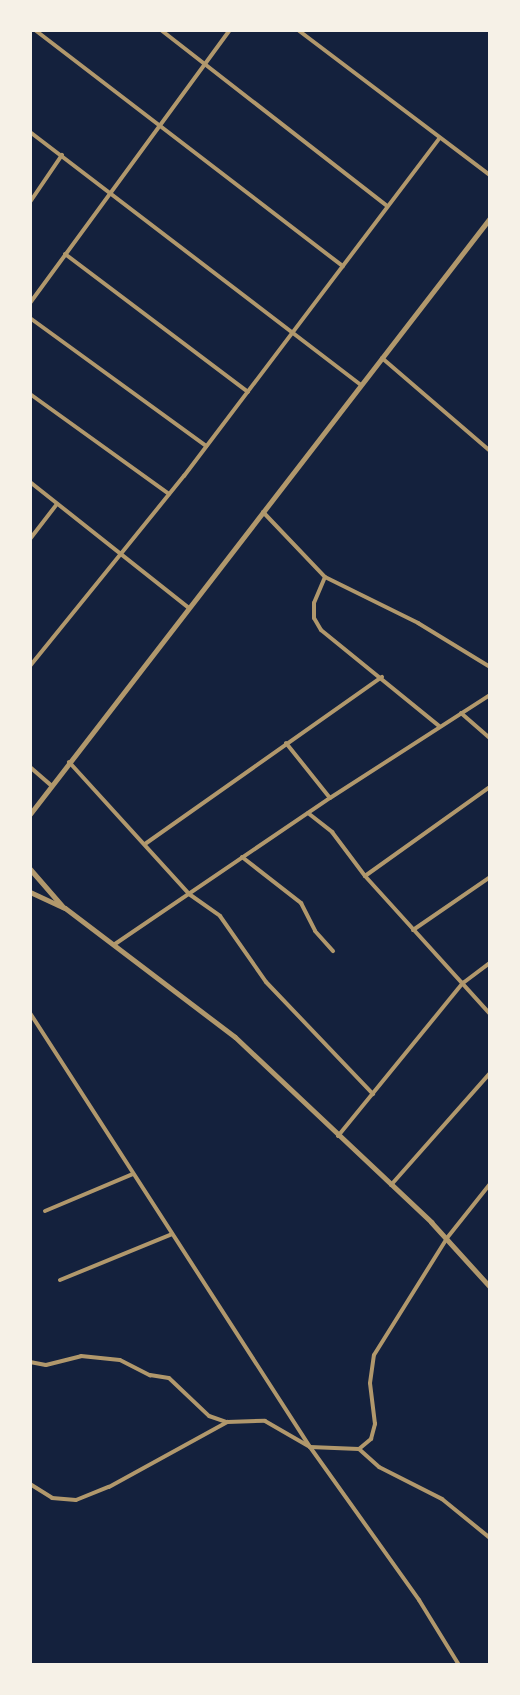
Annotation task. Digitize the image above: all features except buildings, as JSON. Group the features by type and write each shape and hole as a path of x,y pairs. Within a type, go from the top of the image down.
{"street":[{"path":"35,30 343,266"},
{"path":"161,30 387,206"},
{"path":"30,303 109,191 206,65 230,30"},
{"path":"298,30 490,176"},
{"path":"30,132 361,385"},
{"path":"30,666 206,447 440,139"},
{"path":"30,202 62,155"},
{"path":"30,814 490,218"},
{"path":"65,254 248,392"},
{"path":"30,318 206,447"},
{"path":"382,358 490,451"},
{"path":"30,394 169,494"},
{"path":"30,482 190,609"},
{"path":"30,538 57,504"},
{"path":"263,512 325,577 418,623 490,667"},
{"path":"325,577 314,603 316,624 439,726"},
{"path":"145,843 382,677"},
{"path":"115,945 330,798 490,695"},
{"path":"461,713 490,738"},
{"path":"286,743 330,798"},
{"path":"69,762 189,894 220,916 266,982 373,1095"},
{"path":"30,767 51,784"},
{"path":"365,876 490,787"},
{"path":"308,813 332,832 365,876 490,1014"},
{"path":"242,857 301,903 315,931 333,951"},
{"path":"30,869 64,908"},
{"path":"413,930 490,877"},
{"path":"30,892 64,908 236,1037 338,1137 447,1238 490,1287"},
{"path":"338,1137 463,983 490,963"},
{"path":"30,1013 310,1448 419,1600 459,1665"},
{"path":"390,1185 490,1073"},
{"path":"45,1211 133,1174"},
{"path":"359,1449 371,1439 375,1424 370,1383 374,1355 447,1238 490,1184"},
{"path":"60,1280 172,1234"},
{"path":"30,1362 46,1365 81,1356 120,1360 150,1375 170,1378 209,1416 227,1422 265,1421 310,1448 359,1449 380,1467 442,1499 490,1538"},
{"path":"30,1484 42,1494 64,1501 92,1496 227,1422"}]}
